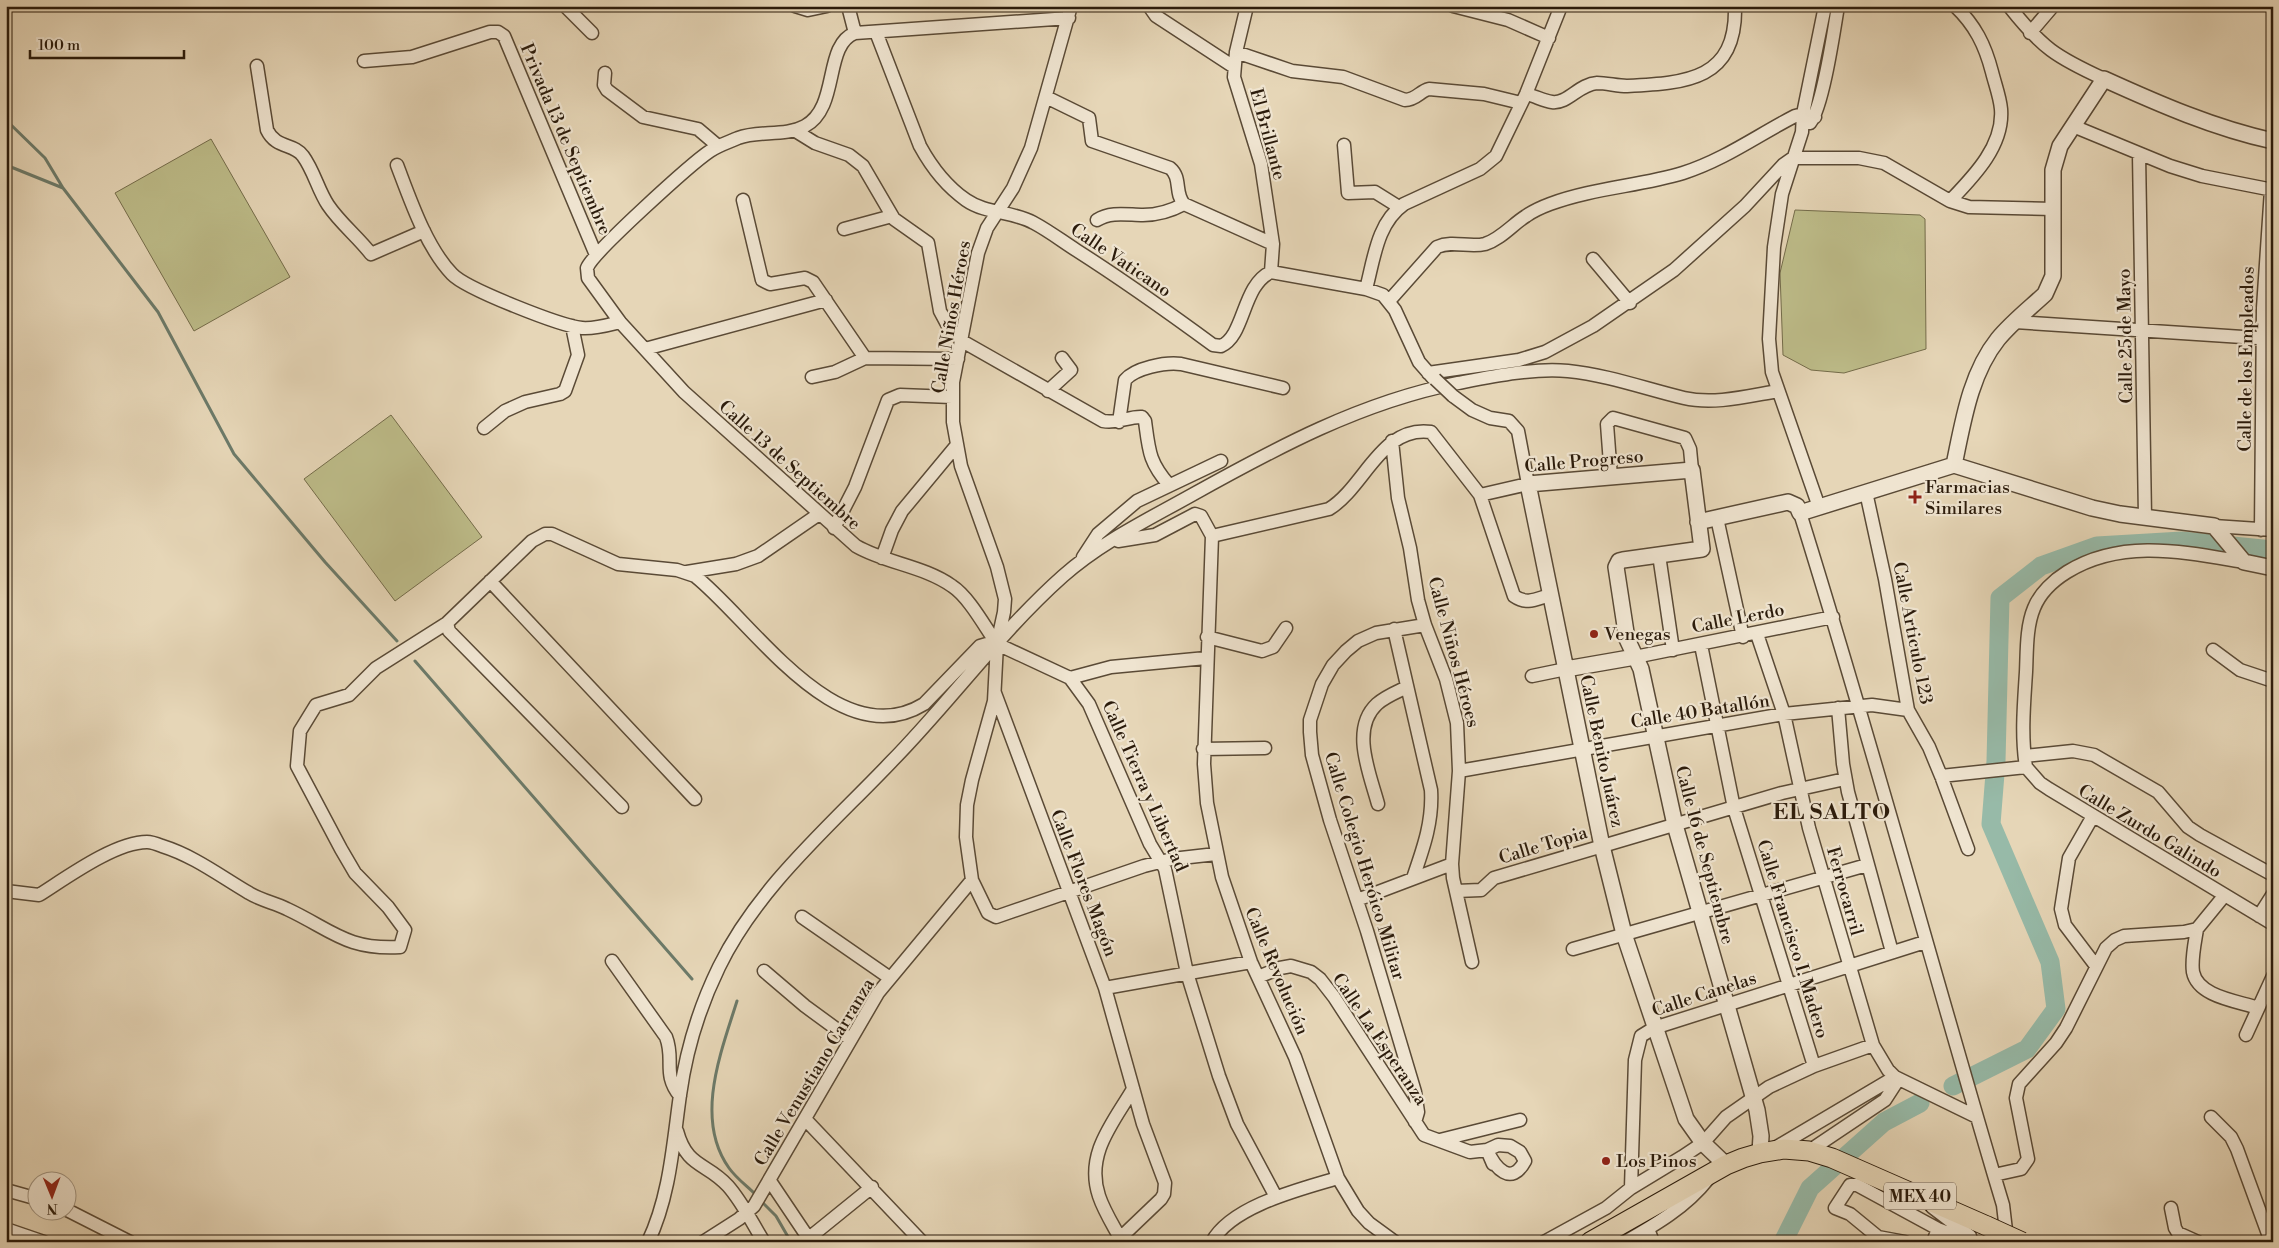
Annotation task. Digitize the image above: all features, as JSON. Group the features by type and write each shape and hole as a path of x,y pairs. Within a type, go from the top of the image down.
{"main road":[{"name":"MEX 40","path":"1590,1242 1719,1170 1766,1151 1808,1151 1853,1166 1926,1199 1983,1234 2022,1242"}],"street":[{"path":"565,6 592,33"},
{"path":"795,6 808,10 827,6"},
{"path":"848,6 855,33"},
{"name":"El Brillante","path":"1247,6 1234,67 1237,89 1261,164 1272,244 1271,272"},
{"path":"1453,6 1508,20 1549,38"},
{"path":"1366,289 1384,224 1399,207 1490,162 1496,156 1524,98 1560,6"},
{"path":"1236,52 1292,70 1343,77 1405,100 1411,100 1424,90 1429,89 1559,102 1576,90 1596,83 1628,86 1685,79 1705,74 1719,64 1728,50 1735,29 1736,6"},
{"path":"1809,115 1825,6"},
{"path":"1819,507 1772,372 1769,339 1770,298 1774,248 1782,194 1809,115 1838,6"},
{"path":"1950,201 1983,163 1997,134 2001,111 1982,42 1976,29 1955,6"},
{"path":"2009,6 2030,33 2062,59 2177,111 2249,136 2273,141"},
{"path":"2030,33 2053,6"},
{"path":"1149,7 1156,16 1234,67"},
{"path":"596,255 698,160 718,146 740,137 794,130 809,123 820,111 826,100 839,49 848,36 855,33 1070,12"},
{"name":"Calle Niños Héroes","path":"997,644 1004,612 1002,585 965,482 956,446 952,397 978,253 987,228 1022,169 1031,148 1070,12"},
{"name":"Privada 13 de Septiembre","path":"364,61 412,57 490,32 498,32 504,36 596,255"},
{"name":"Calle Vaticano","path":"876,32 924,154 935,172 966,201 982,208 997,210 1035,223 1119,278 1213,344 1221,346 1231,340 1259,280 1271,272"},
{"path":"257,66 267,130 270,136 274,141 297,151 304,157 328,205 371,254 424,231"},
{"path":"605,73 604,86 606,90 642,117 698,129 718,146"},
{"path":"1954,465 1966,413 1980,370 1998,339 2045,294 2051,285 2054,276 2053,170 2055,158 2060,146 2104,79"},
{"path":"1046,97 1089,118 1092,141 1157,162 1175,172 1178,194 1184,204 1272,244"},
{"path":"1271,272 1366,289 1383,295 1389,301 1437,247 1457,243 1475,246 1486,244 1495,240 1526,216 1547,205 1566,198 1654,181 1684,172 1716,161 1809,115"},
{"path":"2073,126 2139,154 2202,176 2272,190"},
{"path":"794,130 815,143 857,160 863,166 892,216 928,243 940,311 948,326 962,341 1103,421 1119,422 1136,417 1144,418 1154,468 1169,485"},
{"path":"1344,145 1348,193 1375,192 1399,207"},
{"name":"Calle 25 de Mayo","path":"2139,154 2145,517"},
{"path":"1431,376 1519,360 1545,352 1593,326 1630,303 1674,270 1745,206 1783,165 1793,158 1859,158 1884,163 1950,201 1969,207 2054,209"},
{"path":"397,164 424,231 444,264 457,278 526,310 572,326 598,327 620,322"},
{"name":"Calle de los Empleados","path":"2267,530 2268,339 2272,190"},
{"path":"743,200 762,280 770,284 805,278 813,282 865,358"},
{"path":"1097,220 1102,217 1120,214 1145,215 1169,212 1184,204"},
{"path":"844,229 892,216"},
{"name":"Calle 13 de Septiembre","path":"596,255 588,264 587,274 620,322 706,413 856,546 953,586 962,595 997,644"},
{"path":"1593,259 1630,303"},
{"path":"645,349 826,300"},
{"name":"Calle Benito Juárez","path":"1389,301 1419,362 1431,376 1472,410 1490,418 1509,421 1518,431 1602,846 1624,934 1686,1119 1719,1170"},
{"path":"2015,322 2268,339"},
{"path":"484,428 505,410 525,402 560,394 565,390 578,355 572,326"},
{"path":"812,377 835,372 865,358 958,359"},
{"path":"1048,391 1071,370 1062,358"},
{"path":"1119,422 1122,384 1128,375 1168,364 1181,364 1283,388"},
{"path":"648,1242 662,1204 691,1037 718,968 745,922 762,899 797,860 922,730 997,644 1049,590 1081,561 1112,541 1261,456 1307,433 1354,413 1402,396 1458,383 1519,373 1566,371 1620,381 1686,399 1722,400 1778,391"},
{"path":"834,528 855,487 888,400 900,395 952,397"},
{"path":"1611,477 1607,424 1609,420 1618,418 1685,438 1689,443 1702,549"},
{"path":"1112,541 1155,535 1195,514 1201,516 1212,536 1248,526 1329,509 1341,502 1392,441 1414,431 1430,432 1480,495 1510,589 1514,596 1521,601 1529,602 1550,595"},
{"name":"Calle Niños Héroes","path":"1392,441 1398,498 1410,548 1418,600 1425,625 1452,698 1459,738 1459,771 1452,864 1472,962"},
{"path":"882,558 892,530 902,510 956,446"},
{"path":"1081,561 1098,534 1137,501 1222,461"},
{"path":"1800,513 1954,465 2092,508 2218,531 2267,530"},
{"name":"Calle Progreso","path":"1480,495 1528,484 1692,470"},
{"name":"Calle Articulo 123","path":"1866,492 1885,579 1908,710 1942,776 1968,849"},
{"path":"1698,522 1788,502 1797,506 1833,617 1925,942 1994,1175 2002,1206 2007,1242"},
{"path":"6,890 39,895 81,868 124,846 148,841 176,850 204,864 250,894 288,909 344,940 376,949 400,947 405,930 388,907 355,873 297,766 300,731 316,705 349,695 376,668 447,623 532,541 545,534 558,536 618,564 687,572 736,564 758,556 819,514"},
{"path":"1717,518 1744,637"},
{"path":"2218,531 2239,557"},
{"name":"Calle Revolución","path":"1212,536 1213,548 1207,637 1203,748 1206,794 1216,854 1228,901 1251,962 1295,1058 1338,1178 1358,1212 1395,1242"},
{"path":"1673,650 1659,555 1723,545"},
{"path":"2022,763 2029,628 2034,608 2044,592 2059,577 2079,564 2126,551 2151,549 2239,557 2273,568"},
{"name":"Calle 16 de Septiembre","path":"1659,555 1619,561 1616,567 1627,640 1641,669 1654,736 1675,825 1753,1097 1766,1151"},
{"path":"687,572 702,581 796,675 846,707 866,715 905,713 916,709 924,704 980,646 990,643 997,644 1070,678 1111,667 1206,658"},
{"path":"490,581 695,799"},
{"name":"Calle Lerdo","path":"1532,676 1744,637 1833,617"},
{"path":"447,623 449,631 622,807"},
{"name":"Calle Colegio Heróico Militar","path":"1415,1122 1418,1112 1414,1092 1322,790 1310,744 1310,720 1322,684 1333,665 1346,650 1376,634 1394,629 1425,625"},
{"path":"1207,637 1262,651 1273,647 1286,628"},
{"path":"1394,629 1429,778 1432,804 1428,832 1413,878"},
{"name":"Ferrocarril","path":"1757,634 1784,714 1800,788 1823,878 1873,1045 1888,1070 1895,1077 1977,1117"},
{"path":"997,644 995,691 992,708 967,805 966,836 972,880 988,913 996,918 1068,891 1160,861 1216,854"},
{"name":"Calle Francisco I. Madero","path":"1700,645 1734,808 1814,1066"},
{"path":"2213,650 2240,670 2273,681"},
{"name":"Calle Tierra y Libertad","path":"1070,678 1090,704 1098,720 1150,844 1168,877 1187,973 1236,1124 1276,1197"},
{"path":"1378,804 1363,745 1365,724 1368,715 1377,704 1408,687"},
{"name":"Calle Flores Magón","path":"995,691 1105,988 1142,1124 1165,1188 1161,1199 1118,1240"},
{"name":"Calle 40 Batallón","path":"1459,771 1784,714 1858,706 1888,706 1908,710"},
{"path":"1838,708 1845,779 1892,952"},
{"path":"1203,748 1265,748"},
{"path":"1942,776 2022,763 2073,751 2094,755 2158,792 2188,827 2273,875"},
{"name":"Calle Zurdo Galindo","path":"2022,763 2040,783 2273,924"},
{"name":"Calle Topia","path":"1456,891 1481,890 1494,878 1800,788 1845,779"},
{"path":"2093,816 2069,858 2061,909 2065,926 2096,966"},
{"path":"1357,900 1452,864"},
{"path":"1572,949 1867,864"},
{"name":"Calle Venustiano Carranza","path":"751,1210 767,1186 878,993 972,880"},
{"path":"2259,916 2273,894"},
{"path":"2224,896 2197,929 2193,972 2197,981 2211,992 2258,1008"},
{"path":"802,917 890,978"},
{"path":"1994,1175 2021,1169 2026,1164 2028,1154 2016,1090 2019,1084 2056,1044 2106,948 2115,940 2124,936 2184,932 2197,929"},
{"name":"Calle Canelas","path":"1631,1188 1636,1050 1641,1036 1654,1028 1925,942"},
{"path":"612,961 666,1037 670,1050 670,1081 680,1096"},
{"path":"1105,988 1251,962"},
{"name":"Calle La Esperanza","path":"1258,978 1280,968 1290,966 1311,972 1334,997 1424,1135 1463,1151 1487,1150 1498,1145 1510,1146 1520,1152 1525,1161 1514,1179 1493,1164 1487,1150"},
{"path":"764,971 805,1006 850,1039"},
{"path":"2246,1035 2273,976"},
{"name":"Calle Francisco I. Madero","path":"1544,1242 1606,1208 1631,1188 1703,1143 1726,1117 1753,1097 1814,1066 1873,1045"},
{"path":"1766,1151 1895,1077 1896,1083 1885,1100 1808,1151"},
{"path":"1118,1240 1099,1196 1095,1162 1099,1146 1133,1089"},
{"path":"2211,1118 2231,1137 2237,1149 2271,1242"},
{"path":"805,1119 872,1187 922,1242"},
{"path":"1440,1140 1520,1120"},
{"path":"676,1128 683,1150 688,1157 725,1184 751,1210 764,1242"},
{"path":"1624,1242 1648,1229 1692,1198 1719,1170"},
{"path":"1212,1242 1219,1232 1234,1219 1276,1197 1338,1178"},
{"path":"1906,1242 1878,1236 1850,1214 1835,1208 1850,1185 1857,1185 1938,1229 1972,1242"},
{"path":"767,1186 783,1197 810,1240 872,1187"},
{"path":"6,1190 28,1196"},
{"path":"2171,1208 2175,1228 2178,1233 2198,1242"},
{"path":"703,1242 751,1210"},
{"path":"78,1216 130,1242"},
{"path":"6,1229 44,1242"},
{"path":"1648,1229 1653,1242"},
{"path":"1933,1242 1938,1229"}],"shaded area":[{"path":"211,139 290,277 194,331 115,193"},
{"path":"1795,210 1920,215 1925,219 1926,349 1844,373 1811,370 1783,355 1780,273"},
{"path":"391,415 482,537 395,601 304,479"}],"waterway":[{"path":"6,120 45,158 63,188"},
{"path":"6,165 63,188 158,312 234,454 325,562 397,641"},
{"path":"1953,1086 2027,1049 2056,1009 2050,962 1991,824 1996,761 2000,598 2041,566 2097,546 2182,541 2273,550"},
{"path":"415,661 692,979"},
{"path":"737,1001 718,1063 712,1107 713,1128 719,1149 729,1168 756,1195"},
{"path":"1783,1242 1810,1188 1884,1122 1920,1103"},
{"path":"760,1200 776,1216 791,1242"}],"place":[{"name":"Farmacias Similares","path":"1915,497"},
{"name":"Venegas","path":"1594,634"},
{"name":"Los Pinos","path":"1606,1161"}],"district":[{"name":"EL SALTO","path":"1832,811"}]}
